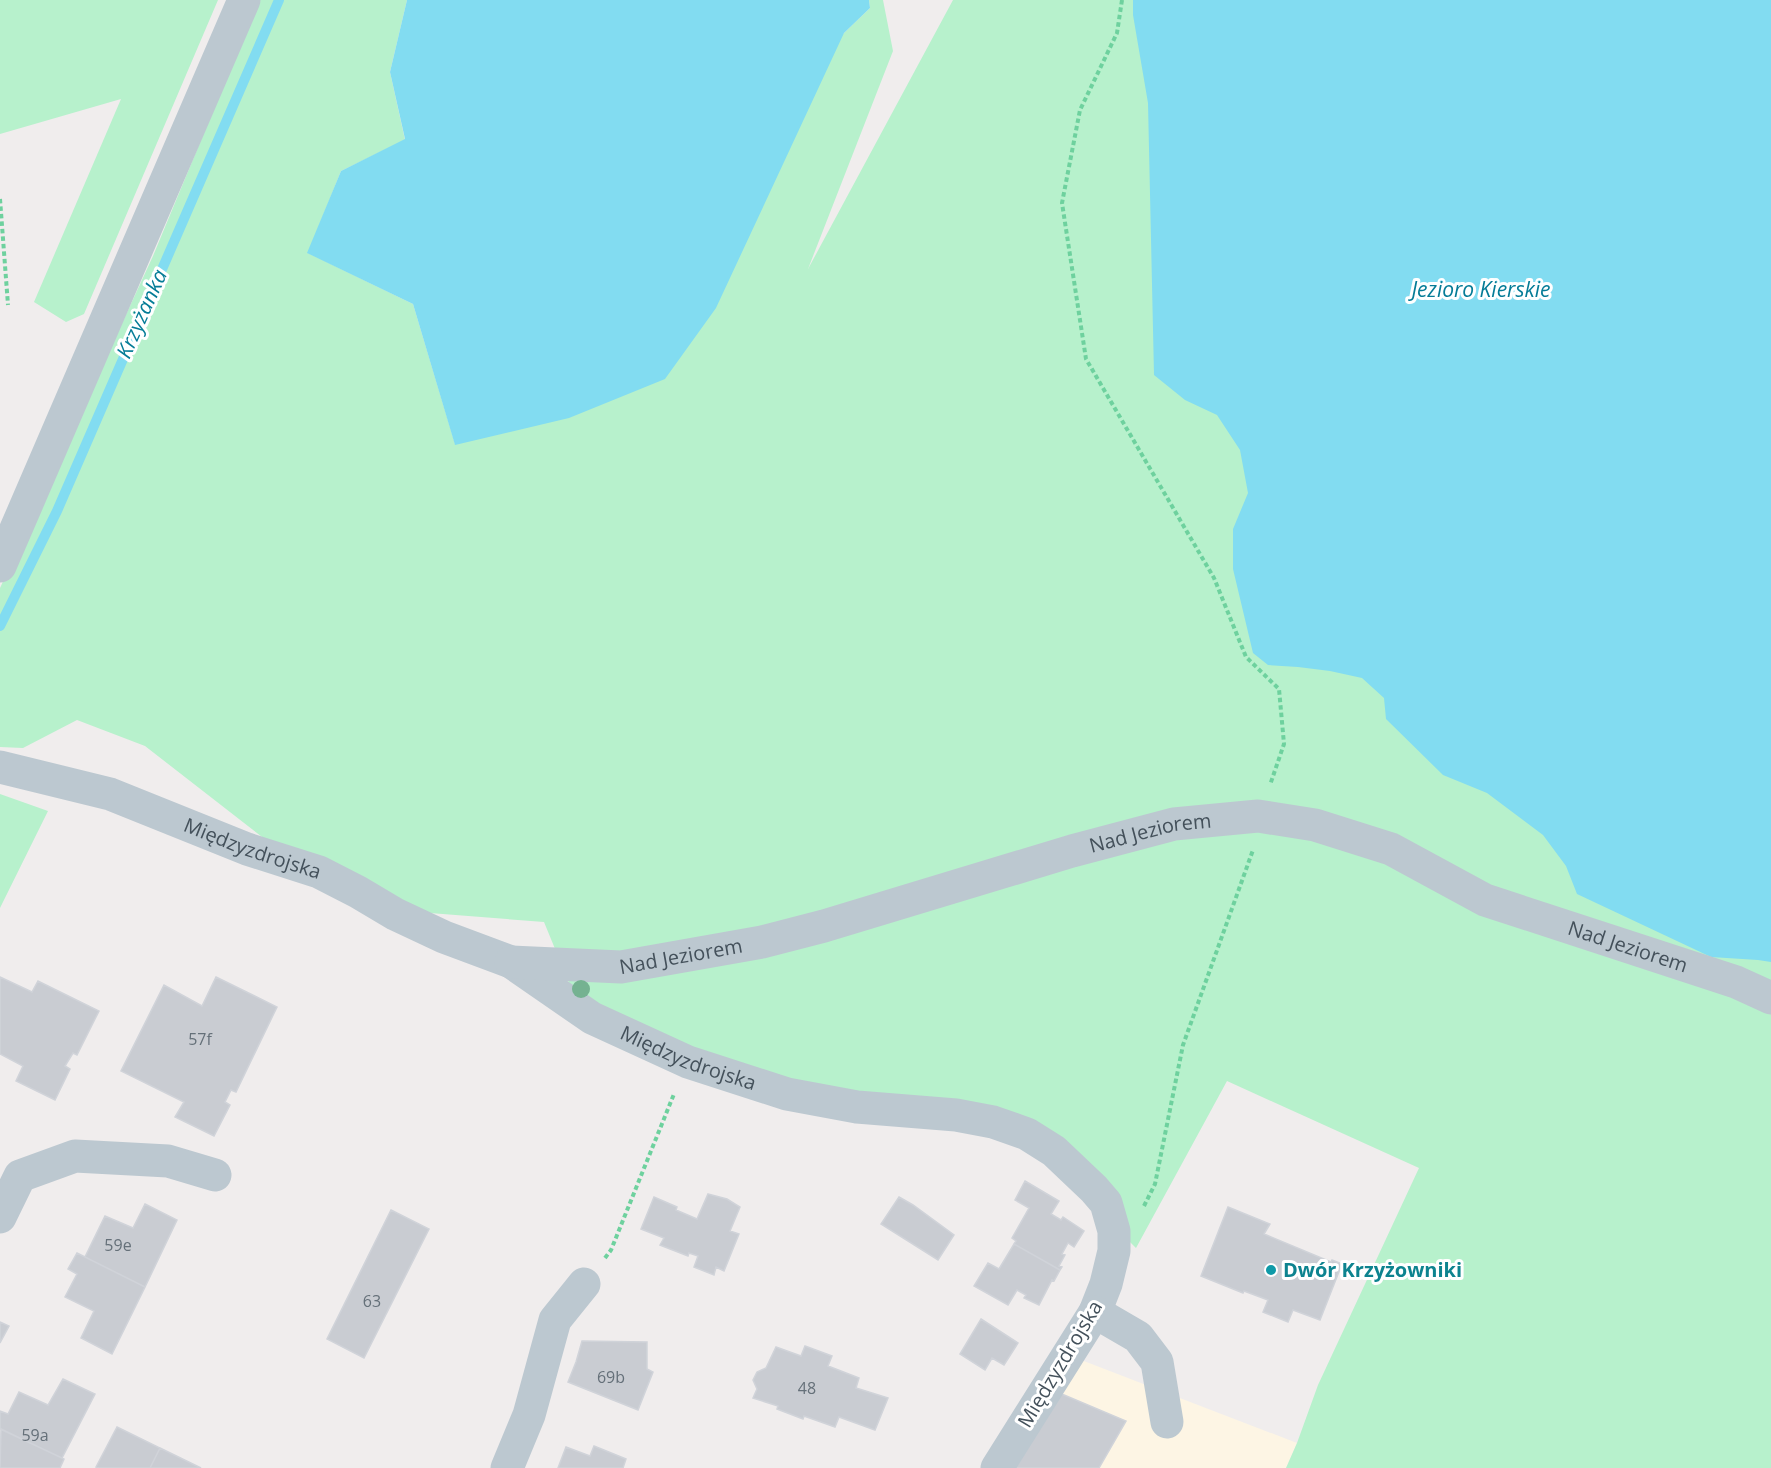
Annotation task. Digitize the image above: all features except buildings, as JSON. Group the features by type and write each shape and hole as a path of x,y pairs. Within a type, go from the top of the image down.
{"street":[{"path":"0,566 244,0"},
{"name":"Międzyzdrojska","path":"0,767 110,794 247,849 319,872 394,914 444,937 511,962 592,1018 688,1062 787,1094 857,1107 956,1115 993,1122 1027,1134 1054,1152 1106,1203 1114,1231 1114,1251 1106,1284 1095,1312 998,1468"},
{"name":"Nad Jeziorem","path":"511,962 621,967 762,942 1072,851 1174,824 1258,816 1315,825 1391,849 1485,900 1736,982 1771,998"},
{"path":"0,1217 20,1176 75,1156 168,1161 215,1175"},
{"path":"507,1468 529,1415 555,1320 584,1284"},
{"path":"1095,1312 1138,1337 1157,1362 1167,1422"}],"path":[{"path":"1122,0 1117,33 1080,110 1062,203 1086,359 1214,578 1246,657 1279,689 1284,744 1258,816 1253,852 1183,1045 1155,1184"},
{"path":"0,200 8,304"},
{"path":"584,1284 611,1250 678,1086"}],"shaded area":[{"path":"1076,1358 1297,1443 1286,1468 1014,1468"}],"green space":[{"path":"0,0 218,0 84,314 66,322 34,302 121,99 0,134"},
{"path":"259,0 407,0 390,72 405,140 341,171 308,253 413,304 455,444 870,8 869,0 883,0 893,51 808,269 953,0 1615,0 1771,788 1771,1468 1286,1468 1318,1385 1419,1168 1227,1081 1136,1248 1122,1234 1064,1150 783,1086 576,1000 544,922 417,912 275,847 145,746 77,720 23,748 0,747 0,588 153,256"},
{"path":"0,794 48,811 0,908"}],"water":[{"path":"407,0 869,0 870,8 844,33 716,308 665,379 569,418 455,445 413,304 307,253 341,171 405,139 390,72"},
{"name":"Jezioro Kierskie","path":"1133,0 1771,0 1771,962 1711,957 1577,894 1566,866 1543,835 1487,793 1443,775 1386,719 1384,698 1362,678 1330,671 1268,665 1253,653 1233,569 1233,529 1248,493 1240,450 1217,415 1185,400 1154,375 1148,103 1133,15"}],"waterway":[{"name":"Krzyżanka","path":"0,626 57,511 279,0"}],"place":[{"name":"Dwór Krzyżowniki","path":"1271,1270"}]}
